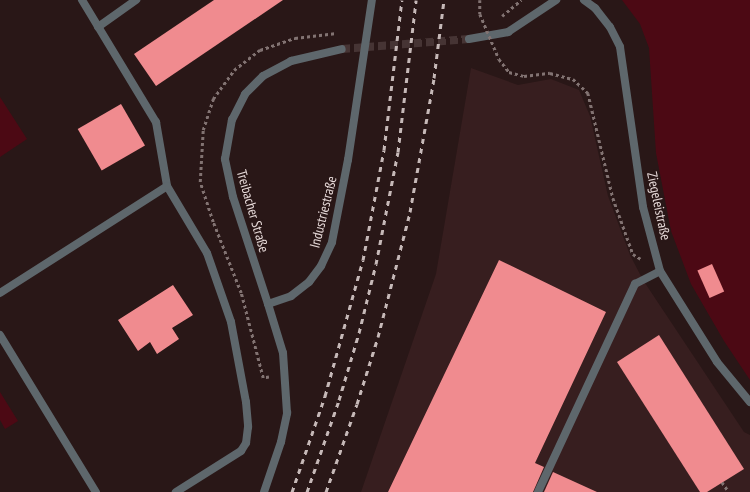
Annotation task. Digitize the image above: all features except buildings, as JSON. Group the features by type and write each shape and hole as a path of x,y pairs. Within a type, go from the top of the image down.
{"street":[{"path":"82,0 156,122 167,186 207,253 231,322 246,402 248,427 246,443 241,451 176,492"},
{"path":"98,27 136,0"},
{"name":"Industriestraße","path":"268,304 291,296 309,282 321,266 332,242 348,160 372,0"},
{"path":"469,39 508,32 556,0"},
{"name":"Ziegeleistraße","path":"584,0 595,8 610,27 620,48 643,207 660,270 717,362 750,402"},
{"name":"Treibacher Straße","path":"268,304 233,198 225,159 232,120 245,94 263,76 291,61 342,49"},
{"path":"0,292 167,186"},
{"path":"538,492 635,284 660,270"},
{"path":"264,492 281,442 287,413 283,353 268,304"},
{"path":"0,335 96,492"}],"path":[{"path":"480,0 480,14 499,59 509,72 524,76 550,72 573,79 588,93 613,198 633,254 660,270"},
{"path":"496,19 502,16 521,0"},
{"path":"477,26 490,21"},
{"path":"722,482 729,492"}],"shaded area":[{"path":"622,0 750,0 750,380 724,341 691,284 671,231 656,153 649,48 640,24"},
{"path":"471,68 518,85 551,79 579,90 590,116 608,196 630,255 643,280 744,432 750,435 750,492 361,492 436,274"},
{"path":"0,97 27,139 0,157"},
{"path":"0,392 18,421 5,429 0,420"}],"tunnel":[{"path":"342,49 469,39"}],"railway":[{"path":"292,492 325,396 363,260 384,150 402,0"},
{"path":"307,492 339,400 359,333 376,264 398,152 416,0"},
{"path":"326,492 357,404 378,337 410,212 434,78 444,0"}]}
